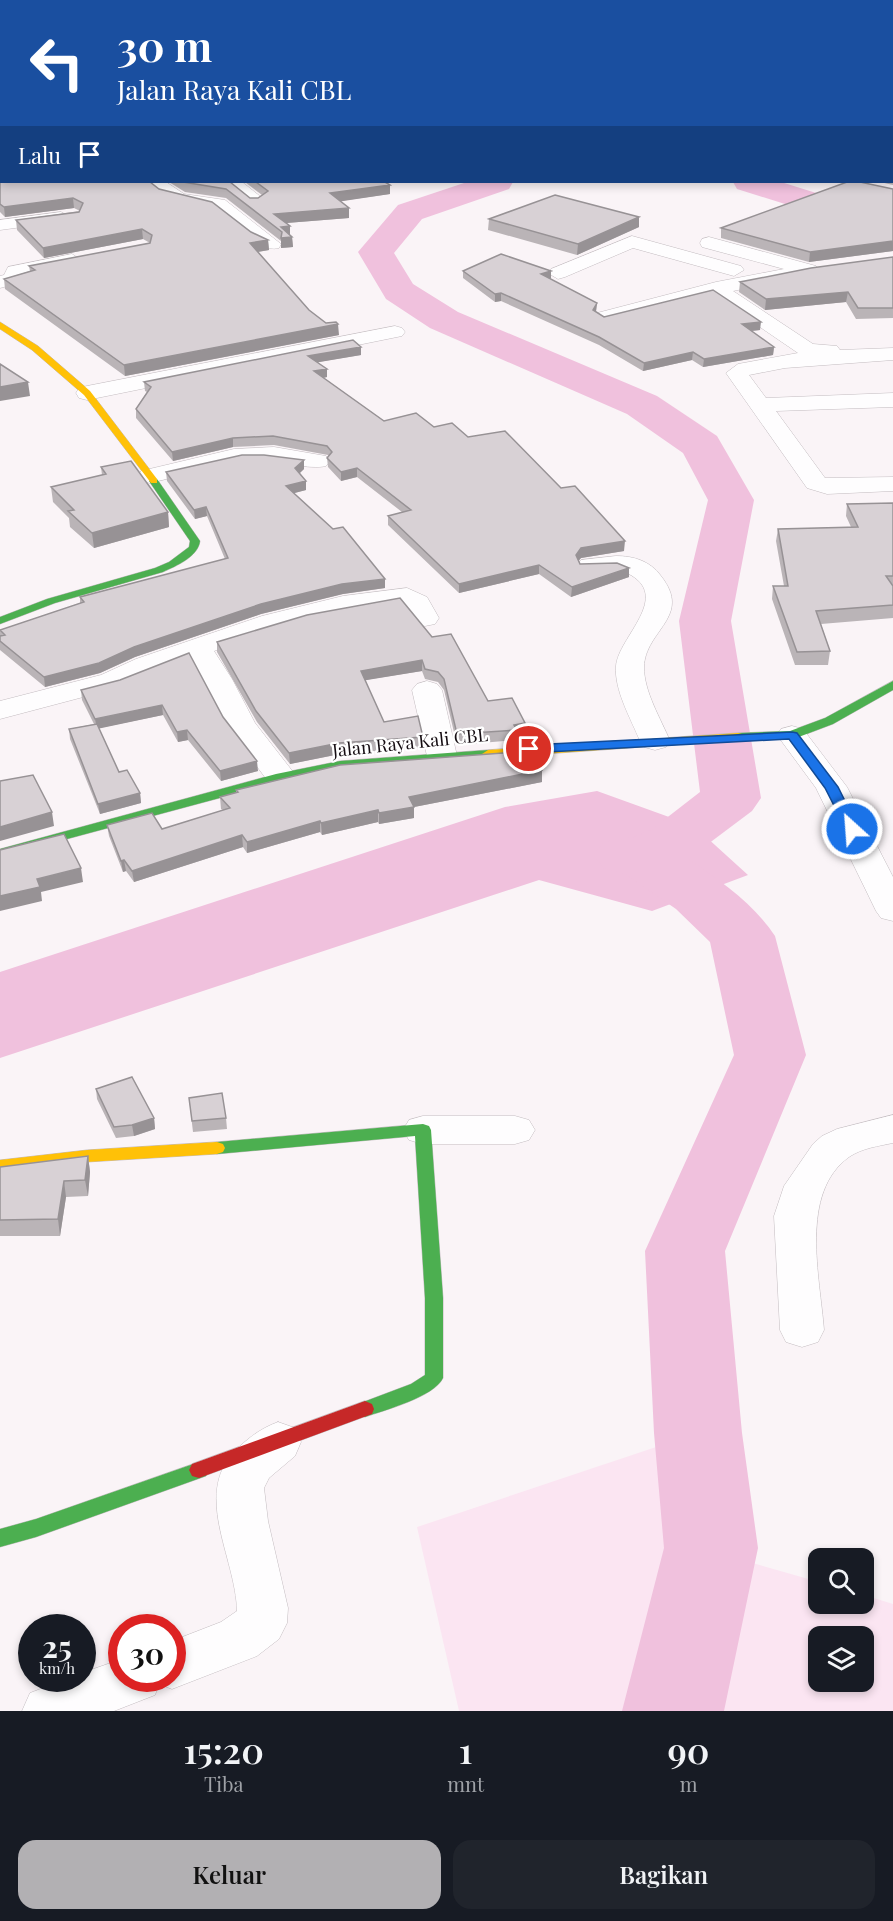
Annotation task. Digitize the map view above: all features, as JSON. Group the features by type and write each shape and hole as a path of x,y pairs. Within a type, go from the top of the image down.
{"street":[{"path":"156,183 179,199 219,204 272,244"},
{"path":"233,183 257,201"},
{"path":"0,225 74,215"},
{"path":"558,273 632,242 765,279"},
{"path":"709,243 809,270"},
{"path":"0,282 12,279 15,271 89,257"},
{"path":"604,317 716,288 829,267"},
{"path":"716,288 809,351 893,347"},
{"path":"0,325 35,348 87,393 150,476 195,541 194,548 186,556 159,570 51,601 0,621"},
{"path":"87,393 395,332"},
{"path":"893,354 779,362 738,370 737,373 820,486 893,484"},
{"path":"762,405 884,406"},
{"path":"150,476 257,452 292,454 318,461"},
{"path":"590,566 634,565 641,568 658,590 659,605 654,621 632,650 629,669 655,741"},
{"path":"0,710 111,681 198,648 298,615 395,595 411,598 425,618"},
{"path":"198,648 218,679 241,725 281,777"},
{"name":"Jalan Raya Kali CBL","path":"0,853 281,777 340,765 655,741 787,736 829,721 893,685"},
{"path":"427,690 442,756"},
{"path":"787,736 831,787 893,911"},
{"path":"802,1330 795,1216 804,1186 827,1154 836,1146 851,1139 893,1129"},
{"path":"0,1538 36,1528 278,1442 418,1389 434,1378 434,1298 423,1130"},
{"path":"0,1166 87,1156 205,1149 423,1130 515,1130"},
{"path":"186,1660 239,1639 261,1623 262,1608 240,1484 248,1470 278,1442"},
{"path":"49,1711 108,1689"}],"shaded area":[{"path":"597,791 694,826 748,875 652,911 539,880 0,1058 0,972 505,807"},
{"path":"698,1433 711,1551 808,1579 808,1614 874,1614 874,1598 893,1604 893,1711 675,1711 691,1638 673,1711 459,1711 417,1527"}],"building":[{"path":"0,183 151,183 159,189 212,202 251,232 268,240 250,243 309,310 326,323 336,322 338,324 124,365 4,279 35,270 29,266 150,243 152,235 142,229 43,248 16,220 79,212 83,203 73,198 4,207 0,204"},
{"path":"189,183 231,183 250,198 258,198 268,191 257,183 387,183 390,185 330,193 349,208 274,214 290,226 281,227 292,237 281,238 282,232 226,189"},
{"path":"844,183 865,183 893,189 893,241 810,252 721,228"},
{"path":"555,195 639,217 578,244 489,219"},
{"path":"501,254 551,271 541,274 597,303 593,310 604,317 713,290 761,322 742,324 774,347 704,359 693,352 644,363 599,337 501,293 495,294 463,271"},
{"path":"893,257 893,308 858,308 848,292 766,299 740,282 811,268"},
{"path":"353,340 361,347 308,356 327,369 314,371 384,421 416,413 434,427 452,423 468,437 505,431 561,488 575,486 625,541 581,548 576,555 580,564 617,563 629,568 572,587 539,565 459,584 388,516 411,510 357,468 341,472 327,458 332,452 327,446 273,436 233,438 172,452 136,409 151,387 144,382"},
{"path":"0,364 28,382 0,387"},
{"path":"242,455 304,460 295,468 306,481 286,486 333,529 343,527 385,579 342,584 261,604 134,647 99,663 44,677 0,641 0,636 5,635 0,630 84,602 80,597 228,558 206,507 194,510 166,472"},
{"path":"131,461 168,512 92,533 68,511 74,510 51,487 106,474 101,467"},
{"path":"893,503 893,576 886,576 893,586 893,605 816,611 830,651 797,652 773,586 788,586 778,529 858,527 847,504"},
{"path":"400,598 432,637 451,634 488,701 512,698 525,723 514,725 517,730 457,734 444,679 438,672 425,669 422,660 361,671 384,722 418,716 423,737 339,743 289,753 256,711 217,642 307,615"},
{"path":"189,653 223,717 257,761 220,771 187,730 177,732 162,705 95,719 81,690 120,680"},
{"path":"97,724 119,772 127,770 140,793 98,804 69,729"},
{"path":"530,751 542,770 409,797 414,807 379,813 378,810 321,823 320,821 247,842 242,835 132,871 124,860 121,861 107,825 152,813 162,829 230,808 220,797 238,792 236,790 340,765"},
{"path":"33,775 52,812 0,827 0,781"},
{"path":"64,834 81,868 37,879 40,887 0,896 0,850"},
{"path":"132,1077 154,1118 132,1125 114,1127 96,1089"},
{"path":"222,1093 226,1118 192,1121 189,1098"},
{"path":"88,1156 85,1180 64,1181 58,1219 0,1220 0,1167"}],"waterway":[{"path":"494,183 410,212 376,252 399,291 444,320 642,405 701,445 731,500 705,621 731,798 673,843 641,856"},
{"path":"752,183 893,228"},
{"path":"625,855 641,856"},
{"path":"641,856 699,895 742,936 770,1055 685,1251 698,1433 711,1548 673,1711"}],"traffic: fast":[{"path":"0,621 51,601 159,570 173,564 194,548 195,541 154,481"},
{"path":"738,737 792,735 829,721 893,685"},
{"path":"0,853 281,777 340,765 488,754"},
{"path":"217,1148 423,1130 434,1298 434,1378 418,1389 365,1409"},
{"path":"0,1538 36,1528 199,1470"}],"traffic: slow":[{"path":"0,325 35,348 87,393 154,481"},
{"path":"488,754 738,737"},
{"path":"0,1166 87,1156 217,1148"}],"traffic: jam":[{"path":"199,1470 365,1409"}],"route":[{"path":"529,749 792,735 831,787 852,829"}]}
